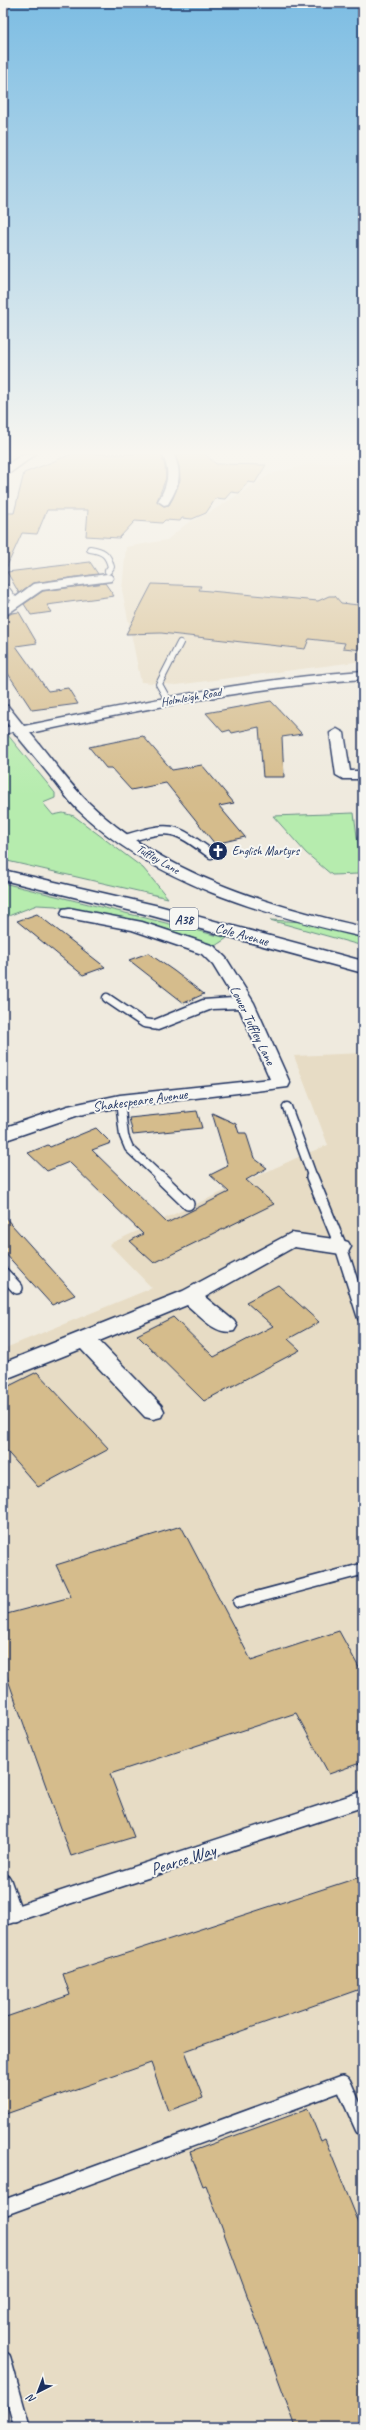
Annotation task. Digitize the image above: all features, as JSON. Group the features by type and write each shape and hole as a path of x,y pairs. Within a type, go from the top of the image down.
{"highway":[{"name":"Cole Avenue","path":"3,875 153,910 363,967"}],"street":[{"path":"3,613 38,587 107,578"},
{"name":"Holmleigh Road","path":"19,729 296,679 363,675"},
{"name":"Tuffley Lane","path":"4,713 84,806 125,839 175,869 234,895 314,921 363,932"},
{"path":"337,733 343,775 363,775"},
{"name":"Lower Tuffley Lane","path":"69,913 136,926 208,950 220,962 245,1003 281,1083"},
{"path":"158,1025 209,1004 245,1003"},
{"name":"Shakespeare Avenue","path":"3,1135 75,1110 120,1101 281,1083"},
{"path":"3,1372 190,1296 291,1240 341,1247"},
{"path":"190,1296 226,1326"},
{"path":"84,1339 153,1411"}],"lane":[{"path":"107,578 111,567"},
{"path":"3,585 12,594 16,602"},
{"path":"169,702 159,684 180,643"},
{"path":"3,731 19,729"},
{"path":"125,839 157,831 173,831 182,833 211,854"},
{"path":"106,998 144,1023 158,1025"},
{"path":"120,1101 124,1136 129,1148 188,1204"},
{"path":"287,1107 303,1155 341,1247 362,1311"},
{"path":"3,1273 17,1288"},
{"path":"239,1602 363,1569"},
{"name":"Pearce Way","path":"9,1916 363,1799"},
{"path":"3,1881 9,1916"},
{"path":"3,2208 343,2083 363,2128"},
{"path":"3,2359 22,2427"}],"shaded area":[{"path":"124,567 363,567 363,661 176,685 141,682 122,590"},
{"path":"363,1053 363,2427 3,2427 3,1349 152,1288 109,1244 328,1145 294,1056"}],"green space":[{"path":"3,729 55,793 55,798 43,803 53,815 63,813 74,816 143,868 168,898 3,860"},
{"path":"354,813 359,852 358,874 332,875 306,853 273,816"},
{"path":"3,883 227,938 212,948 200,943 56,906 37,905 3,918"},
{"path":"270,920 322,923 363,930 363,946"}],"building":[{"path":"3,567 6,567 3,575"},
{"path":"45,567 94,567 98,574 33,583 19,593 7,572"},
{"path":"105,583 114,596 47,605 52,612 31,615 24,604 43,591"},
{"path":"152,584 201,586 199,590 318,601 329,596 335,596 341,603 358,605 360,598 363,598 363,650 343,648 345,643 309,639 305,649 161,633 126,634"},
{"path":"19,612 37,643 16,646 48,691 68,688 78,704 32,710 3,666 3,618 12,613"},
{"path":"271,701 302,734 282,737 284,777 263,777 259,727 232,733 230,730 223,732 206,713"},
{"path":"143,736 172,770 202,765 234,803 219,806 245,837 215,844 166,783 131,790 111,768 106,768 89,747"},
{"path":"37,914 105,967 83,975 17,921"},
{"path":"148,953 204,994 184,1003 129,960"},
{"path":"197,1111 202,1128 133,1135 129,1118"},
{"path":"212,1113 236,1124 239,1133 246,1133 254,1158 267,1168 246,1180 274,1204 154,1263 130,1241 143,1234 69,1162 47,1171 28,1153 48,1145 50,1147 96,1128 111,1143 92,1150 167,1223 229,1192 210,1175 228,1166"},
{"path":"3,1215 75,1295 52,1305 3,1251"},
{"path":"278,1285 319,1322 288,1339 300,1350 204,1401 137,1335 173,1317 214,1357 273,1326 246,1302"},
{"path":"37,1372 109,1449 38,1487 3,1447 3,1389"},
{"path":"181,1526 251,1660 339,1631 363,1675 363,1762 329,1774 296,1713 110,1774 134,1837 71,1856 3,1666 3,1615 71,1597 56,1565"},
{"path":"363,1876 363,1988 185,2051 203,2098 168,2111 151,2063 3,2115 3,2018 70,1995 63,1974"},
{"path":"308,2109 321,2141 325,2139 363,2233 363,2427 296,2427 206,2185 203,2186 190,2152"}],"place":[{"name":"English Martyrs","path":"218,851"}]}
